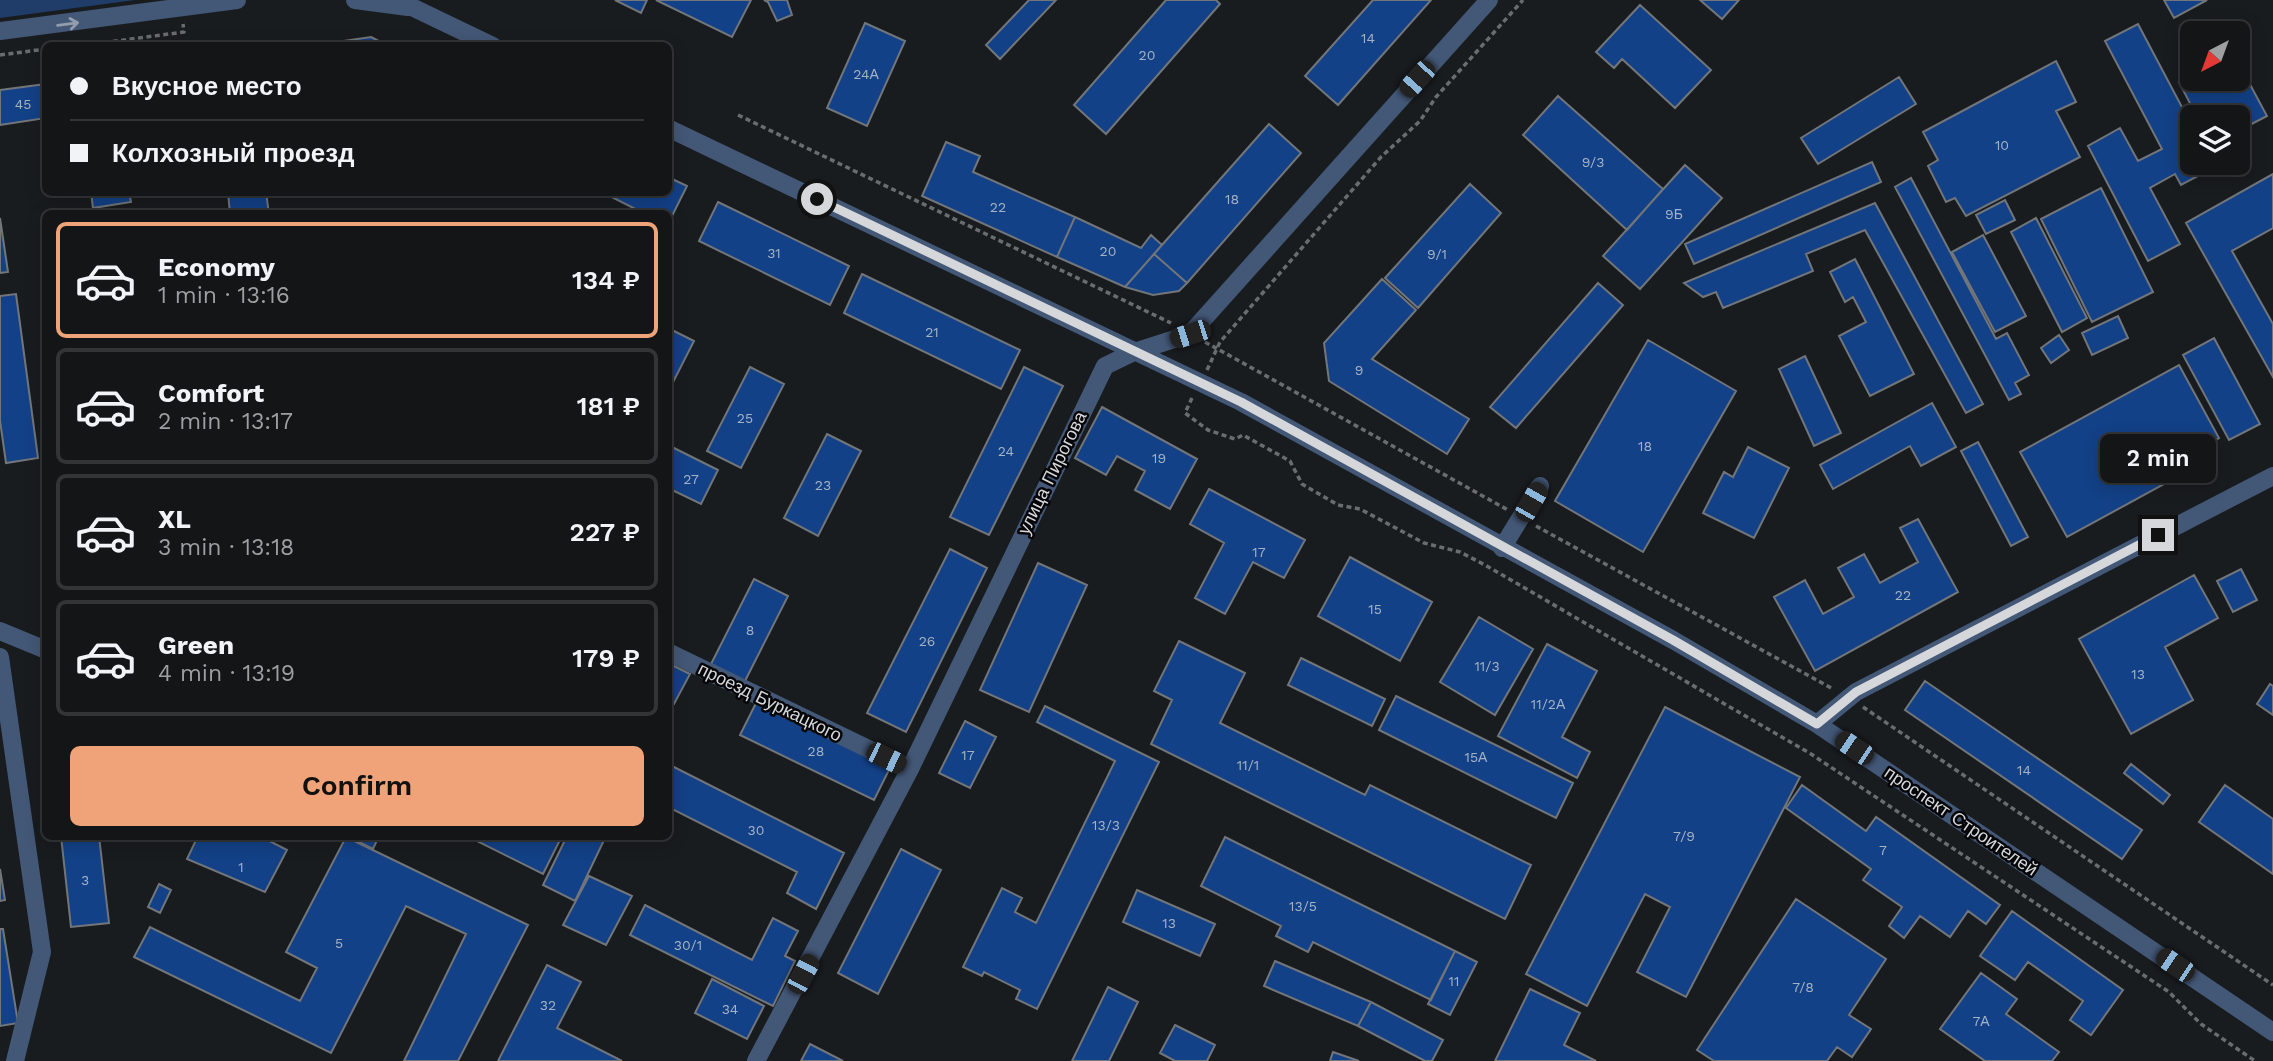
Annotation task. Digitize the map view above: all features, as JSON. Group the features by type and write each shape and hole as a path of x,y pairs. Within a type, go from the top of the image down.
{"street":[{"path":"0,31 237,0"},
{"path":"355,0 404,4 485,42"},
{"name":"улица Пирогова","path":"756,1061 910,769 1105,366 1134,352 1190,334 1489,0"},
{"name":"проспект Строителей","path":"672,130 1241,402 1673,640 1817,724 2273,1032"},
{"path":"1817,724 1856,692 2273,476"},
{"path":"1502,548 1540,486"},
{"path":"0,631 42,648"},
{"name":"проезд Буркацкого","path":"672,654 910,769"},
{"path":"0,657 42,952 15,1061"}],"path":[{"path":"1523,0 1436,97 1420,121 1381,157 1220,342 1219,350 1185,414 1208,430 1235,439 1243,435 1290,461 1302,484 1338,505 1360,509 1424,544 1460,552 1760,722 2142,973 2169,992 2201,1024 2255,1061"},
{"path":"109,42 184,32 181,8"},
{"path":"0,55 42,50"}],"shaded area":[{"path":"0,0 135,0 0,18"}],"building":[{"path":"615,0 647,0 641,13"},
{"path":"656,0 751,0 732,37"},
{"path":"656,0 751,0 732,37"},
{"path":"764,0 787,0 792,15 777,21 768,2"},
{"path":"1029,0 1056,0 1000,59 986,45"},
{"path":"1166,0 1216,0 1220,4 1106,134 1074,105"},
{"path":"1373,0 1431,0 1338,105 1305,76"},
{"path":"1700,0 1739,0 1722,19"},
{"path":"2164,0 2207,0 2174,18"},
{"path":"1640,5 1711,70 1675,108 1622,59 1614,68 1596,52"},
{"path":"865,23 905,41 867,126 827,108"},
{"path":"2138,24 2181,105 2180,175 2200,175 2181,185 2175,174 2150,188 2180,244 2148,261 2088,146 2120,128 2138,161 2162,149 2105,41"},
{"path":"371,37 380,42 337,42"},
{"path":"2056,61 2076,102 2056,111 2080,157 1966,216 1955,198 1946,202 1928,166 1938,160 1923,132"},
{"path":"1899,77 1916,104 1818,164 1801,138"},
{"path":"2250,84 2267,116 2250,125 2250,105 2191,105 2184,91 2250,91"},
{"path":"42,85 42,119 0,125 0,90"},
{"path":"1558,96 1663,189 1627,230 1523,135"},
{"path":"1269,124 1301,153 1187,283 1154,254"},
{"path":"946,142 980,156 973,172 1075,217 1057,257 922,196"},
{"path":"1872,162 1881,182 1694,264 1685,244"},
{"path":"1685,165 1722,198 1640,289 1603,256"},
{"path":"2273,174 2273,228 2232,251 2273,324 2273,377 2186,223"},
{"path":"1911,178 1996,339 2007,333 2029,375 2015,383 2021,394 2009,400 1895,187"},
{"path":"672,179 687,186 672,216 672,210 637,210 610,196 672,196"},
{"path":"1470,184 1501,213 1418,308 1385,278"},
{"path":"2101,188 2153,292 2092,322 2041,219"},
{"path":"92,196 130,196 131,202 93,208"},
{"path":"228,196 267,196 268,210 230,210"},
{"path":"2005,200 2015,220 1986,234 1976,215"},
{"path":"718,202 849,266 830,305 699,241"},
{"path":"1875,203 1983,404 1966,413 1865,230 1806,254 1813,271 1723,308 1716,292 1703,297 1684,283"},
{"path":"1075,217 1141,248 1151,235 1162,245 1125,287 1057,257"},
{"path":"0,218 8,272 0,273"},
{"path":"2036,218 2087,318 2062,332 2011,232"},
{"path":"1983,235 2026,316 1995,332 1952,252"},
{"path":"1154,254 1187,283 1179,291 1153,295 1125,287"},
{"path":"1855,259 1914,374 1870,396 1839,336 1866,322 1853,297 1845,302 1830,272"},
{"path":"862,274 1020,350 1001,389 844,313"},
{"path":"1382,279 1416,310 1372,359 1469,419 1447,454 1329,381 1324,343"},
{"path":"1598,283 1623,305 1516,428 1490,407"},
{"path":"16,294 38,458 6,463 0,421 0,296"},
{"path":"2118,316 2128,338 2092,355 2082,333"},
{"path":"672,330 694,341 672,384"},
{"path":"2059,335 2069,350 2051,363 2041,348"},
{"path":"2214,338 2260,424 2229,440 2183,355"},
{"path":"1648,340 1736,391 1643,552 1555,501"},
{"path":"1805,356 1841,433 1814,446 1779,369"},
{"path":"2179,365 2219,438 2190,454 2197,466 2067,537 2020,452"},
{"path":"750,367 784,384 741,468 707,451"},
{"path":"1024,367 1063,386 989,535 950,517"},
{"path":"1932,403 1956,447 1921,466 1910,446 1833,489 1820,465"},
{"path":"1102,407 1197,459 1170,509 1135,490 1145,471 1117,456 1106,475 1075,458"},
{"path":"827,434 861,451 818,536 784,518"},
{"path":"1978,442 2028,537 2011,546 1961,451"},
{"path":"672,447 718,470 701,504 672,490"},
{"path":"1748,447 1789,468 1754,538 1703,513 1724,472 1733,477"},
{"path":"1209,489 1305,540 1284,578 1253,562 1225,614 1195,598 1224,543 1190,524"},
{"path":"1918,519 1958,592 1815,671 1774,597 1805,580 1823,614 1854,597 1838,568 1864,554 1880,583 1918,562 1900,528"},
{"path":"950,549 987,568 906,732 867,713"},
{"path":"1350,557 1432,602 1400,661 1318,616"},
{"path":"1038,563 1087,585 1029,712 980,690"},
{"path":"2241,569 2257,600 2233,612 2217,581"},
{"path":"2194,575 2218,618 2165,647 2193,700 2131,734 2079,639"},
{"path":"754,579 788,596 745,681 711,664"},
{"path":"1479,617 1533,649 1495,715 1440,682"},
{"path":"1179,641 1245,673 1220,723 1365,795 1370,785 1531,865 1505,919 1151,744 1172,700 1154,691"},
{"path":"1547,644 1597,671 1562,737 1590,752 1577,778 1498,736"},
{"path":"1301,658 1385,699 1372,726 1288,685"},
{"path":"672,665 690,674 674,704 672,703"},
{"path":"1925,681 2142,830 2122,859 1905,710"},
{"path":"2270,684 2273,686 2273,715 2257,704"},
{"path":"1396,696 1573,783 1556,818 1379,730"},
{"path":"757,701 891,766 874,800 740,735"},
{"path":"1045,706 1159,762 1037,1009 1016,999 1020,990 984,972 982,976 963,967 1002,888 1022,898 1015,912 1036,923 1115,761 1037,722"},
{"path":"1665,707 1800,777 1686,997 1637,972 1670,907 1645,894 1587,1006 1526,974"},
{"path":"965,721 996,737 970,788 939,773"},
{"path":"2131,764 2170,795 2163,804 2124,773"},
{"path":"672,766 844,853 816,909 787,893 797,872 672,809"},
{"path":"1802,785 1866,831 1876,817 2000,905 1986,924 1968,911 1950,937 1920,916 1904,938 1889,926 1902,907 1863,880 1871,869 1786,808"},
{"path":"2225,785 2273,819 2273,874 2199,822"},
{"path":"1225,837 1455,951 1431,1000 1313,942 1308,952 1276,936 1281,926 1201,886"},
{"path":"61,840 99,840 109,923 71,927"},
{"path":"196,840 268,840 287,850 265,892 187,859"},
{"path":"344,840 352,840 528,925 458,1061 404,1061 466,934 406,906 331,1053 134,957 150,927 300,1001 317,968 286,952"},
{"path":"355,840 377,840 373,849"},
{"path":"475,840 560,840 543,874"},
{"path":"565,840 604,840 575,901 543,885"},
{"path":"901,849 941,870 878,994 838,973"},
{"path":"0,869 5,900 0,901"},
{"path":"589,876 632,896 606,945 563,925"},
{"path":"159,884 171,890 160,913 148,907"},
{"path":"1137,890 1215,924 1200,956 1123,922"},
{"path":"1796,899 1886,959 1849,1015 1871,1029 1852,1057 1837,1047 1827,1061 1714,1061 1697,1050"},
{"path":"645,905 752,960 773,918 798,931 785,956 795,961 773,1006 630,935"},
{"path":"2012,911 2123,990 2091,1035 2070,1020 2083,1001 2028,962 2015,980 1980,956"},
{"path":"0,929 3,929 18,1023 0,1026"},
{"path":"1455,951 1477,962 1450,1015 1428,1004"},
{"path":"1275,961 1371,1002 1358,1026 1264,986"},
{"path":"547,965 581,982 557,1028 622,1061 498,1061"},
{"path":"1981,973 2017,999 2006,1014 2059,1052 2052,1061 1985,1061 1940,1029"},
{"path":"712,979 764,1006 747,1039 695,1013"},
{"path":"1108,987 1138,1002 1109,1061 1072,1061"},
{"path":"1530,989 1580,1013 1564,1045 1596,1061 1495,1061"},
{"path":"1371,1002 1443,1040 1432,1061 1425,1061 1358,1026"},
{"path":"1175,1025 1215,1045 1207,1061 1175,1061 1160,1053"},
{"path":"810,1044 843,1061 801,1061"},
{"path":"1333,1052 1359,1061 1330,1061"}],"route":[{"path":"817,199 1241,402 1673,640 1817,724 1856,692 2158,535"}]}
